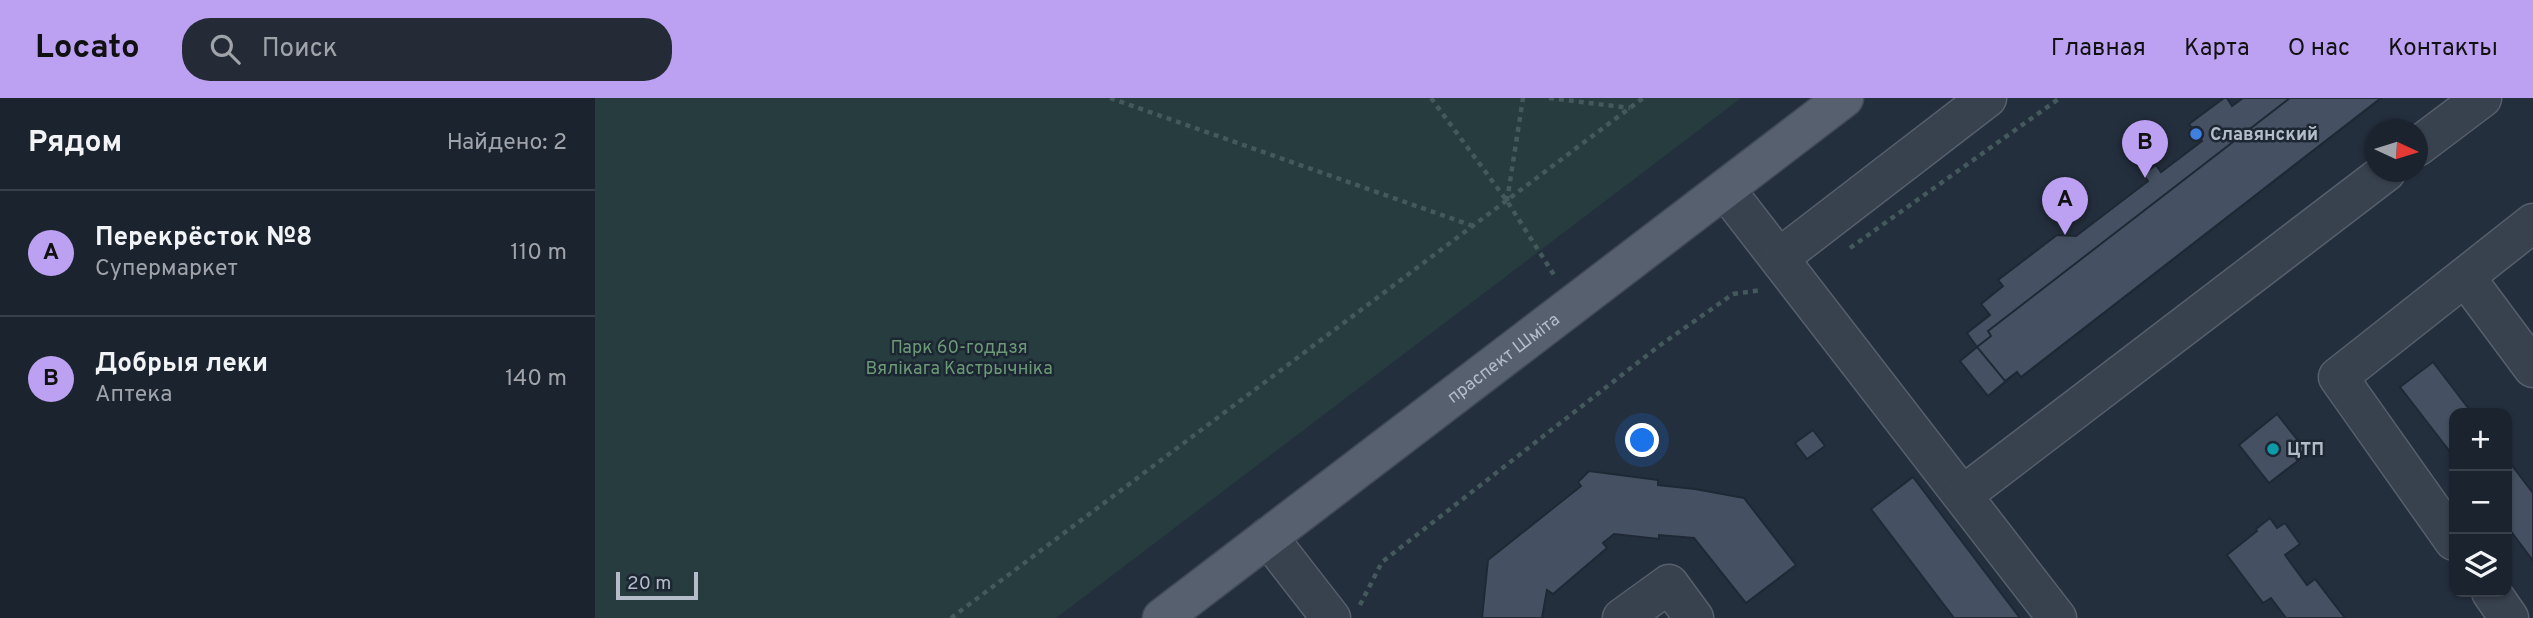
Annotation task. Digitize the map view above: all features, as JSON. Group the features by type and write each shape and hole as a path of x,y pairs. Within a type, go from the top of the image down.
{"main road":[{"name":"праспект Шміта","path":"1162,618 1844,98"}],"lane":[{"path":"1789,271 1987,98"},
{"path":"2428,139 2482,98"},
{"path":"1963,495 2373,182"},
{"path":"1725,189 2057,618"},
{"path":"2449,534 2338,377 2533,223"},
{"path":"2466,278 2533,368"},
{"path":"1268,537 1336,615"},
{"path":"1622,618 1669,584 1694,618"},
{"path":"2494,597 2509,618"}],"path":[{"path":"1110,98 1474,226"},
{"path":"1431,98 1507,201 1572,304"},
{"path":"1507,201 1523,98"},
{"path":"1549,98 1630,108"},
{"path":"951,618 1643,98"},
{"path":"1843,253 2060,98"},
{"path":"1336,615 1382,562 1660,346 1733,294 1789,271"}],"green space":[{"name":"Парк 60-годдзя Вялікага Кастрычніка","path":"595,98 1741,98 1056,618 595,618"}],"building":[{"path":"2227,98 2232,106 2243,98 2381,98 2021,377 2017,372 1988,396 1960,361 1977,347 1967,333 1990,315 1981,304 2003,286 1998,280 2057,235 2076,236 2148,181 2143,174 2156,165 2161,172 2202,141 2189,124"},
{"path":"2290,98 2381,98 2021,377 2017,372 2005,381 1977,347 1991,336 1988,331"},
{"path":"2433,362 2468,408 2449,408 2449,451 2400,387"},
{"name":"ЦТП","path":"2277,414 2308,453 2269,483 2239,445"},
{"path":"1813,430 1825,446 1807,459 1795,443"},
{"path":"2512,466 2533,493 2533,561 2512,533"},
{"path":"1589,471 1658,480 1658,485 1744,498 1796,565 1746,603 1694,538 1659,535 1659,539 1614,534 1603,543 1607,548 1553,594 1547,590 1542,618 1482,618 1488,560 1581,486 1578,482"},
{"path":"1913,477 2020,618 1954,618 1871,509"},
{"path":"2270,518 2277,528 2285,523 2300,544 2285,555 2307,585 2315,579 2345,618 2286,618 2271,598 2263,603 2227,555"}],"place":[{"name":"Славянский","path":"2196,134"},
{"name":"Добрыя леки","path":"2145,178"},
{"name":"Перекрёсток №8","path":"2065,235"},
{"name":"ЦТП","path":"2273,449"}]}
